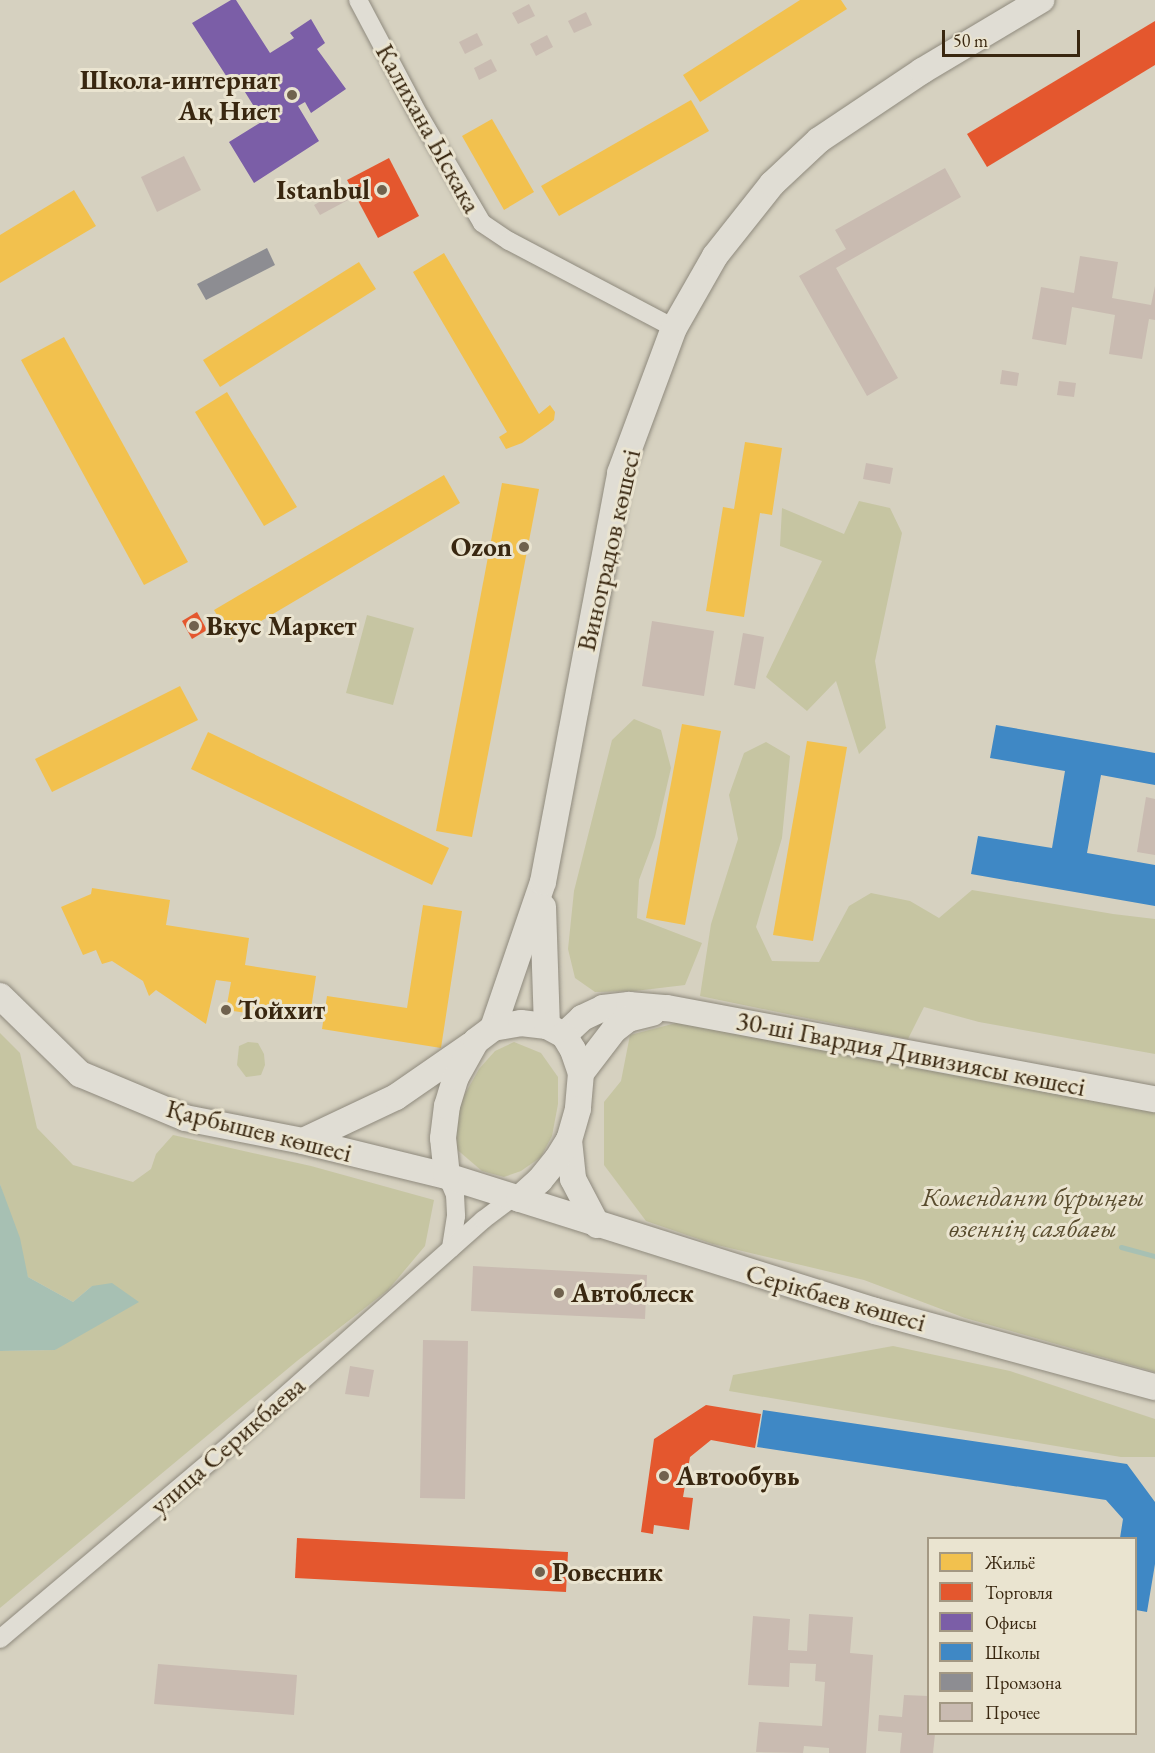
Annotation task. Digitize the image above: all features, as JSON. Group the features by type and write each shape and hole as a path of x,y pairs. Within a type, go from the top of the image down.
{"main road":[{"name":"Виноградов көшесі","path":"543,882 620,473 674,328 716,256 772,184 819,140 922,71 1041,0"},
{"path":"543,882 555,1031"},
{"path":"447,1176 443,1138 447,1106 456,1077 485,1035 525,941 543,882"},
{"name":"Қарбышев көшесі","path":"0,996 80,1074 185,1118 303,1141 447,1176 516,1198"},
{"name":"30-ші Гвардия Дивизиясы көшесі","path":"555,1031 603,1008 629,1005 667,1008 1155,1099"},
{"path":"581,1073 614,1030 628,1019 667,1008"},
{"path":"303,1141 396,1097 485,1035 521,1023 555,1031 573,1050 581,1073 578,1109 569,1140 540,1180 516,1198"},
{"path":"569,1140 573,1179 597,1225"},
{"name":"Серікбаев көшесі","path":"516,1198 875,1311 1155,1387"}],"street":[{"name":"Калихана Ыскака","path":"358,0 419,115 482,223 509,241 674,328"},
{"path":"447,1176 455,1195 456,1216 452,1249"},
{"name":"улица Серикбаева","path":"0,1639 234,1441 483,1220 516,1198"}],"green space":[{"path":"859,501 890,508 902,533 875,661 886,728 859,754 836,681 807,711 766,677 822,561 780,546 782,508 844,534"},
{"path":"367,615 414,628 393,705 346,693"},
{"path":"634,719 661,730 671,768 655,837 639,880 637,918 702,943 685,985 635,991 595,992 575,978 568,949 574,891 612,740"},
{"path":"766,742 790,756 782,838 756,927 772,961 819,962 849,906 871,893 910,901 939,918 972,890 1155,919 1155,1054 979,1022 924,1007 908,1039 700,996 711,924 738,839 729,795 744,753"},
{"name":"Комендант бұрыңғы өзеннің саябағы","path":"676,1023 1155,1110 1155,1372 965,1318 864,1280 713,1244 646,1221 604,1165 604,1102 621,1081 630,1035"},
{"path":"0,1033 20,1053 37,1128 73,1165 133,1182 151,1169 156,1154 173,1135 311,1166 434,1200 425,1246 388,1290 297,1361 0,1608 0,1351 55,1350 92,1286 73,1302 28,1277 0,1184"},
{"path":"248,1042 258,1043 264,1054 265,1065 261,1075 246,1077 237,1065 239,1046"},
{"path":"514,1042 541,1053 558,1077 558,1104 552,1136 541,1157 521,1171 504,1177 482,1171 454,1147 457,1108 479,1069 495,1051"},
{"path":"893,1346 1010,1371 1155,1419 1155,1457 1121,1457 729,1391 733,1375"}],"shaded area":[{"path":"0,1184 20,1238 28,1277 73,1302 92,1286 112,1283 139,1302 55,1350 0,1351"}],"building: Жильё":[{"path":"800,0 841,0 847,9 700,102 683,75"},
{"path":"691,100 709,131 559,216 541,186"},
{"path":"492,119 534,192 504,210 462,136"},
{"path":"74,190 96,226 0,283 0,235"},
{"path":"444,253 539,414 550,405 555,412 554,420 548,425 522,443 506,449 499,437 507,432 413,272"},
{"path":"359,262 376,289 220,387 203,360"},
{"path":"64,337 188,562 144,585 21,360"},
{"path":"227,392 297,507 264,526 195,412"},
{"path":"745,442 782,448 772,515 760,513 744,617 706,611 723,507 734,509"},
{"path":"444,475 460,503 231,639 214,610"},
{"path":"502,483 539,489 472,837 436,831"},
{"path":"180,686 198,720 52,792 35,759"},
{"path":"682,724 721,731 685,925 646,918"},
{"path":"208,732 449,848 432,885 191,769"},
{"path":"807,741 847,747 813,941 773,935"},
{"path":"92,888 170,900 166,925 249,938 245,965 316,976 309,1022 226,1010 231,982 216,980 206,1024 156,990 149,996 143,981 112,961 102,964 96,950 83,955 61,907 91,894"},
{"path":"423,905 462,911 441,1048 322,1029 327,996 407,1008"}],"building: Торговля":[{"path":"1155,21 1155,65 987,167 967,134"},
{"path":"389,158 419,216 378,238 347,180"},
{"name":"Вкус Маркет","path":"197,612 207,630 192,639 182,621"},
{"path":"706,1405 761,1414 755,1448 711,1440 690,1457 683,1497 693,1498 689,1530 654,1525 653,1534 641,1532 654,1439"},
{"path":"297,1538 568,1552 566,1592 295,1578"}],"building: Офисы":[{"name":"Школа-интернат Ақ Ниет","path":"231,0 236,0 270,53 294,38 290,33 311,19 325,43 317,49 346,89 311,113 305,102 298,106 319,141 254,183 229,142 263,121 240,84 234,88 192,23"}],"building: Школы":[{"path":"996,725 1155,753 1155,785 1101,775 1087,853 1155,865 1155,906 971,874 978,836 1052,848 1065,771 990,758"},
{"path":"763,1410 1127,1464 1155,1502 1155,1564 1147,1612 1137,1610 1137,1537 1120,1537 1123,1519 1106,1500 757,1447"}],"building: Промзона":[{"path":"267,248 275,265 206,300 197,284"}],"building: Прочее":[{"path":"529,4 535,16 518,24 512,13"},
{"path":"586,12 592,25 574,33 568,21"},
{"path":"477,33 483,45 465,54 459,42"},
{"path":"547,35 553,47 536,56 530,44"},
{"path":"491,59 497,71 479,80 474,68"},
{"path":"184,156 201,190 157,212 141,177"},
{"path":"945,168 961,197 836,268 898,378 867,396 799,276 846,249 835,230"},
{"path":"342,189 348,200 320,215 314,205"},
{"path":"1080,256 1118,262 1112,298 1151,305 1155,286 1155,320 1149,319 1142,359 1109,354 1115,315 1072,307 1066,345 1032,339 1041,287 1074,293"},
{"path":"1002,370 1019,373 1017,386 1000,384"},
{"path":"1059,381 1076,383 1074,397 1057,395"},
{"path":"866,463 893,468 890,484 863,479"},
{"path":"652,621 714,631 704,696 642,686"},
{"path":"743,633 764,637 755,689 734,685"},
{"path":"1146,797 1155,799 1155,855 1137,852"},
{"name":"Автоблеск","path":"473,1266 647,1275 645,1319 471,1311"},
{"path":"423,1340 468,1341 465,1499 420,1498"},
{"path":"350,1366 374,1370 369,1397 345,1394"},
{"path":"809,1614 853,1617 850,1653 873,1655 866,1753 829,1753 829,1748 804,1746 803,1753 756,1752 759,1722 822,1726 825,1682 815,1681 816,1664 790,1663 789,1687 748,1685 753,1616 790,1619 788,1650 807,1651"},
{"path":"158,1664 297,1675 294,1715 154,1704"},
{"path":"904,1695 927,1696 927,1735 935,1735 933,1753 900,1753 902,1733 878,1731 879,1715 902,1717"}],"waterway":[{"path":"1121,1247 1155,1256"}],"place":[{"name":"Школа-интернат Ақ Ниет","path":"292,95"},
{"name":"Istanbul","path":"382,190"},
{"name":"Ozon","path":"524,547"},
{"name":"Вкус Маркет","path":"194,626"},
{"name":"Тойхит","path":"226,1010"},
{"name":"Автоблеск","path":"559,1293"},
{"name":"Автообувь","path":"664,1476"},
{"name":"Ровесник","path":"540,1572"}]}
